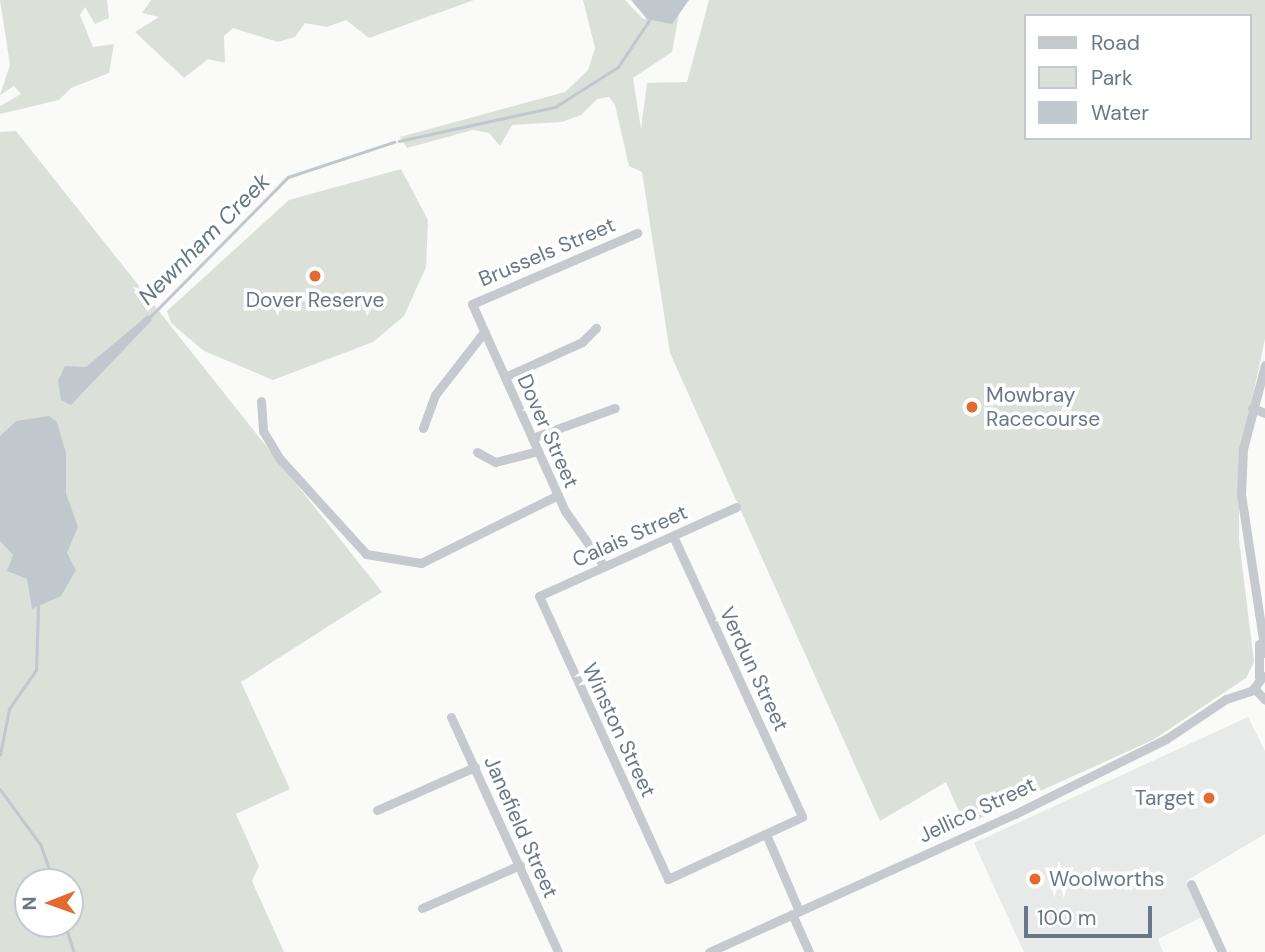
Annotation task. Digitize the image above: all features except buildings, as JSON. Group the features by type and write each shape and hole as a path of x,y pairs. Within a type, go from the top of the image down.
{"street":[{"name":"Brussels Street","path":"472,304 637,233"},
{"name":"Dover Street","path":"472,304 558,495 604,566"},
{"path":"505,377 582,342 596,328"},
{"path":"423,428 435,395 484,332"},
{"path":"1265,365 1252,408 1241,494 1260,632 1260,696 1265,710"},
{"path":"261,401 263,431 281,459 366,554 421,563 558,495"},
{"path":"532,438 595,410 615,408"},
{"path":"1252,408 1265,413"},
{"path":"477,452 495,461 538,451"},
{"name":"Calais Street","path":"539,596 736,507"},
{"name":"Verdun Street","path":"673,536 802,817 766,834"},
{"name":"Winston Street","path":"539,596 668,879 766,834"},
{"path":"1260,632 1265,653"},
{"name":"Jellico Street","path":"709,952 1015,814 1166,739 1226,699 1260,696"},
{"name":"Janefield Street","path":"452,717 558,952"},
{"path":"377,810 475,767"},
{"path":"766,834 809,952"},
{"path":"422,908 520,865"},
{"path":"1191,884 1222,952"}],"shaded area":[{"path":"1248,717 1265,751 1265,834 1186,881 1202,917 1158,939 1163,952 1024,952 974,843"}],"green space":[{"path":"0,0 107,0 109,18 95,24 85,7 80,15 93,47 114,44 109,73 71,88 59,100 0,114 0,106 21,94 14,86 0,95 10,65"},
{"path":"151,0 474,0 369,38 346,20 327,27 305,23 295,37 278,42 233,28 224,36 225,63 208,59 184,78 135,32 159,17 142,13"},
{"name":"Mowbray Racecourse","path":"583,0 625,0 643,19 679,14 672,52 633,78 641,129 647,83 687,82 709,0 1265,0 1265,339 1239,460 1239,540 1254,662 1246,678 1153,740 965,825 946,782 880,821 670,353 642,172 629,166 615,105 609,97 597,99 581,115 562,122 512,125 500,146 489,133 473,130 407,148 400,137 565,92 588,70 595,48"},
{"path":"16,131 382,592 241,682 290,789 236,814 259,866 252,881 284,952 0,952 0,132"},
{"name":"Dover Reserve","path":"401,169 428,220 426,267 404,316 373,342 273,380 204,351 171,323 167,311 289,200"}],"water":[{"path":"631,0 689,0 672,24 647,19"},
{"path":"148,315 152,320 71,405 61,400 58,381 65,366 86,367"},
{"path":"49,416 57,422 66,453 66,493 78,527 67,553 76,570 61,596 32,609 27,579 7,571 13,555 0,541 0,436 16,421"}],"waterway":[{"name":"Newnham Creek","path":"399,141 555,107 618,67 650,19"},
{"name":"Newnham Creek","path":"148,319 288,177 394,142"},
{"name":"Newnham Creek","path":"0,755 9,709 36,670 38,607"},
{"name":"Newnham Creek","path":"0,789 41,845 49,868"},
{"name":"Newnham Creek","path":"70,938 74,952"}],"place":[{"name":"Dover Reserve","path":"315,276"},
{"name":"Mowbray Racecourse","path":"972,407"},
{"name":"Target","path":"1209,798"},
{"name":"Woolworths","path":"1035,879"}]}
